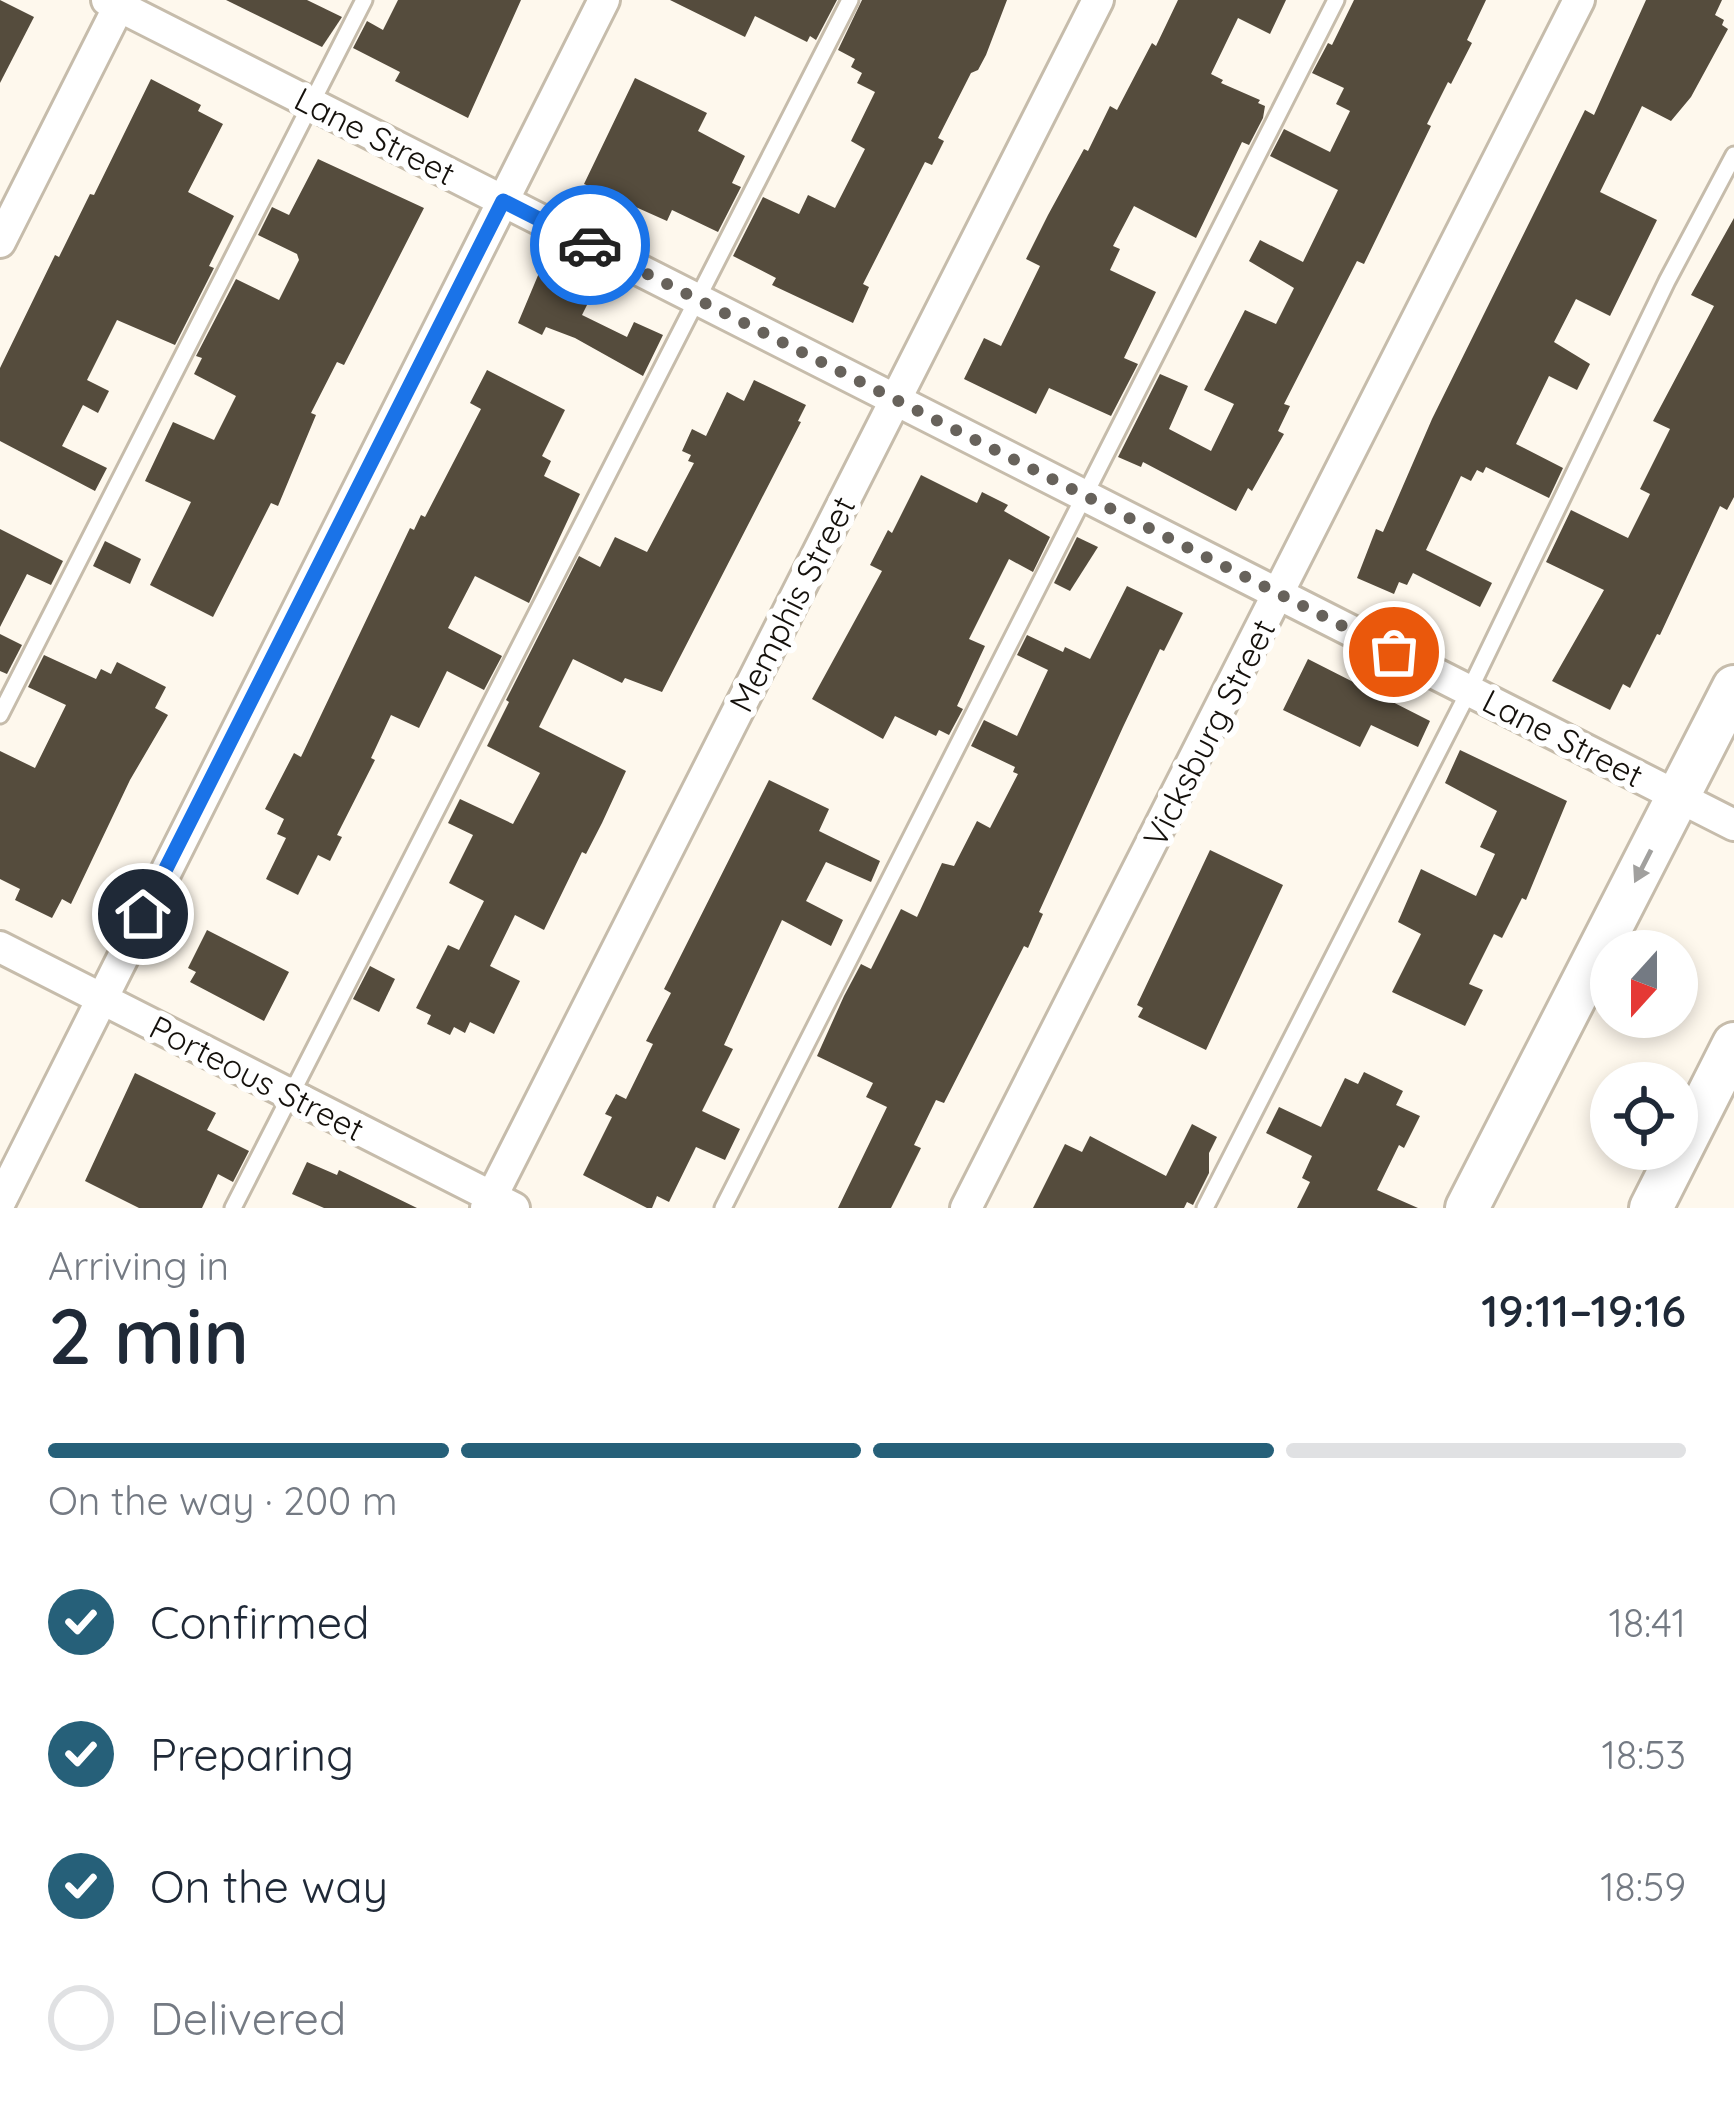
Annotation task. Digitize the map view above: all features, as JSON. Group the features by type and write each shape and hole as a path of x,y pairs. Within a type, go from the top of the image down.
{"main road":[{"path":"1467,1208 1734,687"},
{"path":"1651,1208 1734,1044"}],"street":[{"path":"0,1202 604,0"},
{"name":"Memphis Street","path":"497,1204 1098,0"},
{"name":"Vicksburg Street","path":"967,1208 1579,0"},
{"name":"Lane Street","path":"116,2 1734,825"},
{"path":"0,242 116,2"},
{"name":"Porteous Street","path":"0,947 497,1204"}],"lane":[{"path":"0,716 364,0"},
{"path":"233,1208 850,0"},
{"path":"723,1208 1336,0"},
{"path":"1205,1208 1469,691 1667,281 1734,155"}],"building":[{"path":"0,0 34,17 0,83"},
{"path":"226,0 307,0 342,17 322,47"},
{"path":"398,0 521,0 468,118 395,81 400,72 353,48 367,21 383,30"},
{"path":"670,0 837,0 816,40 810,36 807,42 755,16 745,37"},
{"path":"862,0 1007,0 986,55 971,73 938,138 944,141 932,165 925,162 863,284 869,287 853,323 772,285 776,278 733,256 763,197 799,214 808,195 835,208 865,149 851,141 875,92 857,83 862,73 851,67 855,59 838,50"},
{"path":"1178,0 1286,0 1270,34 1238,18 1211,74 1260,100 1265,106 1263,118 1249,145 1242,142 1196,238 1134,206 1113,246 1120,249 1110,270 1156,292 1124,358 1138,364 1111,416 1049,388 1036,414 964,379 984,338 1001,346 1040,266 1026,259 1048,215 1110,106 1117,110 1152,43 1156,46"},
{"path":"1354,0 1486,0 1467,40 1472,43 1427,124 1431,126 1364,264 1357,261 1284,404 1290,406 1278,431 1284,434 1236,511 1143,462 1141,467 1118,457 1160,374 1188,386 1169,429 1211,451 1234,404 1204,390 1245,310 1276,324 1294,288 1249,261 1260,240 1303,262 1338,190 1270,156 1284,129 1330,152 1350,111 1336,104 1344,88 1312,73"},
{"path":"1646,0 1722,0 1715,15 1728,29 1691,97 1671,121 1642,106 1600,192 1657,220 1610,316 1576,299 1554,342 1590,364 1577,390 1549,376 1516,444 1563,468 1549,498 1486,467 1483,473 1477,470 1471,481 1461,476 1426,550 1492,583 1480,607 1413,573 1407,585 1399,582 1394,594 1357,578 1376,529 1383,532 1432,419 1585,110 1594,115"},
{"path":"635,78 707,113 698,131 745,156 732,183 741,187 718,232 672,210 667,221 584,184"},
{"path":"151,79 201,105 198,111 223,124 188,192 234,216 175,345 117,320 87,380 109,391 98,413 83,405 62,446 107,468 95,491 0,441 0,368"},
{"path":"318,159 424,208 344,365 337,362 311,413 316,415 278,506 271,503 213,617 150,585 191,502 145,481 173,422 214,440 236,396 194,374 202,358 196,356 236,279 279,300 299,260 297,254 258,235 272,207 289,215"},
{"path":"1734,218 1734,497 1727,510 1720,506 1660,635 1630,688 1623,684 1610,710 1552,681 1604,590 1546,562 1571,510 1628,538 1650,494 1640,489 1670,429 1653,421 1714,306 1691,295"},
{"path":"539,273 590,299 582,315 627,337 634,322 663,335 643,376 575,338 546,327 542,335 518,323"},
{"path":"487,370 565,410 542,456 551,461 544,476 580,494 529,603 475,576 448,628 502,656 484,690 447,671 419,728 391,715 330,861 318,855 298,895 266,879 286,838 277,834 284,819 265,809 294,753 301,757 410,528 414,530 421,515 425,517 481,409 470,403"},
{"path":"754,380 806,405 801,422 662,692 625,678 622,683 573,659 539,727 626,771 602,823 586,854 582,852 544,930 515,915 490,966 520,981 494,1034 470,1022 465,1033 454,1027 450,1035 427,1024 431,1015 416,1008 448,945 459,950 484,901 449,883 473,835 448,823 460,799 513,824 540,773 487,746 579,556 600,567 615,537 647,552 694,463 682,451 692,429 706,436 727,392 744,401"},
{"path":"921,475 977,503 982,492 1008,505 1004,511 1050,537 1033,572 1009,559 969,639 985,646 949,735 939,730 936,736 895,716 883,739 812,699 882,571 870,565"},
{"path":"0,529 63,561 51,585 27,574 0,627"},
{"path":"1077,537 1098,547 1070,591 1054,583"},
{"path":"105,541 141,559 130,584 93,566"},
{"path":"1127,586 1183,613 1123,727 1039,912 1043,914 1028,948 1024,946 944,1103 936,1100 914,1145 921,1148 891,1208 838,1208 887,1107 866,1097 873,1083 817,1056 844,996 861,964 871,969 901,909 917,917 942,863 954,866 977,821 990,828 1018,774 1013,772 1015,767 971,746 984,720 1017,736 1048,670 1017,655 1027,635 1090,659"},
{"path":"0,634 22,645 7,674 0,671"},
{"path":"44,655 96,679 101,669 111,674 117,662 166,687 155,708 168,715 130,780 71,904 62,899 52,918 15,900 20,889 0,879 0,751 35,768 66,705 28,687"},
{"path":"1308,659 1430,721 1418,747 1371,725 1360,747 1283,710"},
{"path":"1460,750 1567,801 1526,900 1522,898 1502,938 1494,934 1469,984 1483,990 1465,1026 1392,992 1421,934 1398,922 1421,869 1476,896 1495,854 1480,847 1497,811 1445,783"},
{"path":"769,780 829,809 819,831 880,861 871,882 826,862 806,901 843,920 831,946 782,920 724,1045 733,1049 702,1111 740,1129 725,1160 696,1147 669,1202 657,1196 652,1208 647,1208 583,1175 612,1117 605,1114 616,1094 626,1099 653,1044 646,1041 671,993 664,989"},
{"path":"1210,850 1283,885 1206,1050 1138,1017 1143,1008 1137,1005"},
{"path":"207,930 289,972 264,1021 190,982 196,972 188,968"},
{"path":"370,966 395,979 379,1012 353,999"},
{"path":"1364,1072 1403,1091 1396,1105 1420,1116 1377,1190 1418,1208 1297,1208 1310,1182 1302,1178 1312,1156 1266,1133 1279,1107 1321,1127 1345,1078 1358,1084"},
{"path":"135,1073 216,1113 207,1130 249,1151 233,1182 218,1174 202,1208 139,1208 85,1181"},
{"path":"1192,1124 1217,1137 1209,1153 1209,1173 1193,1205 1033,1208 1065,1144 1082,1152 1090,1136 1166,1176"},
{"path":"307,1162 337,1175 339,1170 417,1208 324,1208 292,1194"}],"way so far":[{"path":"590,245 1394,652"}],"route":[{"path":"143,914 503,201 590,245"}]}
